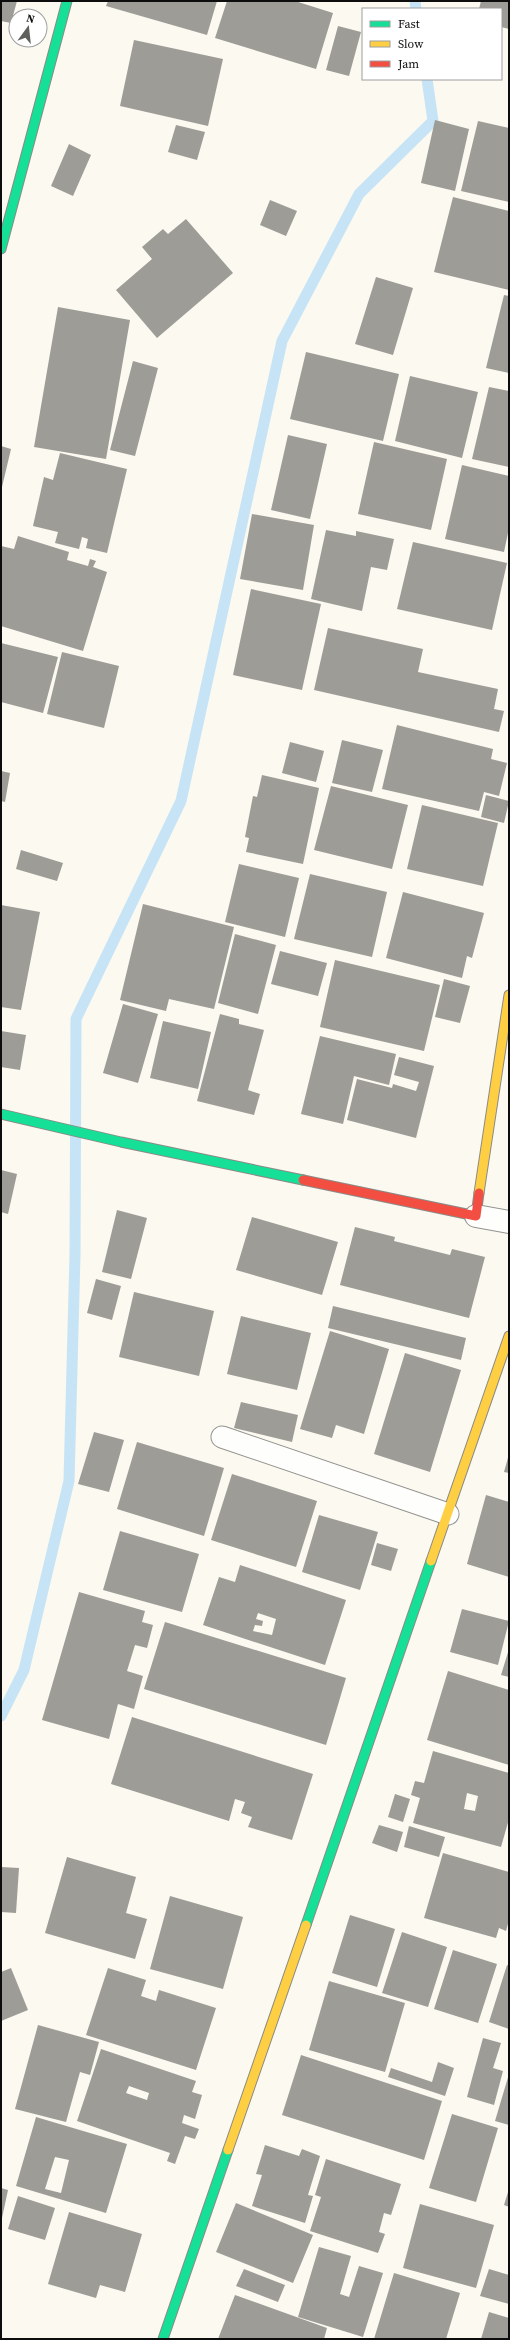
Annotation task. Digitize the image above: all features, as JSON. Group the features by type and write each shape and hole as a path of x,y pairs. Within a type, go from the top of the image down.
{"street":[{"path":"1,249 67,1"},
{"path":"476,1216 509,995"},
{"path":"1,1114 120,1142 509,1222"},
{"path":"163,2339 509,1336"}],"lane":[{"path":"222,1437 448,1514"}],"building":[{"path":"1,1 17,1 15,8 8,8 8,22 1,21"},
{"path":"108,1 217,1 207,35 106,6"},
{"path":"227,1 295,1 333,13 316,69 215,38"},
{"path":"481,1 509,1 509,29 502,27 502,8 479,8"},
{"path":"338,26 361,32 349,76 326,70"},
{"path":"134,40 223,59 208,126 120,106"},
{"path":"435,120 469,129 455,191 421,183"},
{"path":"478,121 509,128 509,202 461,191"},
{"path":"176,125 205,132 197,160 168,152"},
{"path":"69,144 91,155 73,196 51,186"},
{"path":"453,197 509,211 509,290 434,272"},
{"path":"270,200 297,211 286,236 260,225"},
{"path":"186,219 233,273 157,338 116,290 152,259 142,247 163,229 168,234"},
{"path":"376,277 413,288 393,355 355,344"},
{"path":"504,295 509,296 509,373 486,368"},
{"path":"58,307 130,320 106,459 34,447"},
{"path":"306,352 399,374 383,441 290,419"},
{"path":"133,361 158,368 135,456 110,450"},
{"path":"410,376 478,392 462,458 395,441"},
{"path":"489,387 509,391 509,467 472,459"},
{"path":"288,435 327,444 310,519 271,510"},
{"path":"374,442 447,459 431,530 358,514"},
{"path":"1,446 11,449 2,487 1,487"},
{"path":"60,453 127,469 107,553 86,548 88,539 82,537 79,549 55,543 58,532 33,526 44,477 53,480"},
{"path":"462,465 509,476 509,528 504,552 445,539"},
{"path":"252,514 314,525 303,590 240,579"},
{"path":"326,530 356,536 356,531 394,539 387,570 371,567 362,611 311,599"},
{"path":"18,536 69,552 67,560 88,566 90,559 96,561 93,567 107,572 83,651 1,626 1,546 14,549"},
{"path":"413,542 507,563 492,630 397,609"},
{"path":"251,589 321,604 302,690 233,675"},
{"path":"328,628 423,649 418,672 498,689 494,709 504,711 499,732 314,690"},
{"path":"1,643 58,657 43,713 1,702"},
{"path":"62,652 119,666 104,728 47,714"},
{"path":"397,725 493,749 491,759 507,763 499,796 484,792 479,811 382,789"},
{"path":"342,740 383,750 372,792 332,783"},
{"path":"290,742 324,751 316,782 282,773"},
{"path":"1,771 10,773 5,802 1,801"},
{"path":"262,775 319,788 303,864 246,852 249,838 245,837 253,796 257,797"},
{"path":"331,786 408,805 392,869 314,850"},
{"path":"486,795 509,801 504,823 481,817"},
{"path":"422,805 498,823 483,886 407,869"},
{"path":"21,850 63,863 57,881 16,869"},
{"path":"239,864 299,878 285,937 225,922"},
{"path":"310,874 387,892 372,957 294,939"},
{"path":"403,892 484,913 472,958 467,956 462,978 386,958"},
{"path":"143,904 234,927 214,1009 169,999 166,1011 120,1000"},
{"path":"1,905 40,912 21,1010 1,1007"},
{"path":"235,934 276,945 258,1014 218,1003"},
{"path":"280,951 327,963 318,996 271,984"},
{"path":"335,960 440,985 424,1051 320,1027"},
{"path":"444,979 470,986 460,1023 435,1017"},
{"path":"123,1004 158,1014 138,1083 103,1073"},
{"path":"220,1014 239,1019 239,1024 264,1030 248,1090 260,1094 254,1115 197,1101"},
{"path":"163,1021 211,1032 198,1089 150,1078"},
{"path":"1,1031 26,1035 20,1070 1,1067"},
{"path":"320,1036 396,1054 389,1085 354,1076 343,1124 301,1114"},
{"path":"399,1057 434,1066 416,1138 347,1120 357,1079 392,1088 393,1084 416,1091 419,1082 394,1075"},
{"path":"1,1170 17,1174 8,1214 1,1212"},
{"path":"117,1210 147,1218 131,1279 102,1272"},
{"path":"252,1217 338,1242 322,1295 236,1270"},
{"path":"355,1227 395,1237 394,1241 450,1255 452,1249 485,1257 469,1318 340,1285"},
{"path":"96,1279 121,1286 112,1320 87,1313"},
{"path":"134,1292 214,1311 199,1376 119,1357"},
{"path":"333,1306 466,1338 461,1360 328,1328"},
{"path":"241,1316 311,1333 297,1390 227,1374"},
{"path":"330,1331 389,1349 364,1434 336,1425 332,1438 300,1429"},
{"path":"405,1353 461,1370 430,1472 374,1454"},
{"path":"241,1402 298,1415 292,1442 234,1428"},
{"path":"94,1432 124,1440 109,1492 78,1484"},
{"path":"137,1442 224,1468 204,1536 117,1509"},
{"path":"509,1454 509,1473 504,1472"},
{"path":"232,1474 317,1501 296,1567 211,1540"},
{"path":"486,1495 509,1502 509,1577 467,1564"},
{"path":"319,1515 378,1532 360,1590 302,1572"},
{"path":"120,1531 199,1554 182,1612 103,1590"},
{"path":"377,1543 398,1549 391,1571 371,1565"},
{"path":"240,1565 346,1600 325,1665 203,1625 219,1577 235,1582","holes":["258,1613 276,1619 272,1635 253,1631 255,1625 262,1626 263,1621 256,1619"]},
{"path":"79,1592 145,1611 142,1622 153,1625 147,1648 135,1645 127,1671 143,1676 134,1709 118,1704 109,1739 42,1720"},
{"path":"462,1609 509,1621 498,1665 450,1652"},
{"path":"165,1622 346,1678 326,1745 144,1689"},
{"path":"509,1649 509,1677 501,1675"},
{"path":"448,1671 509,1690 509,1765 427,1740"},
{"path":"132,1717 313,1774 292,1840 248,1827 252,1817 241,1813 245,1802 235,1799 229,1821 111,1784"},
{"path":"433,1751 509,1773 509,1819 501,1847 413,1823 420,1798 411,1795 415,1781 424,1783","holes":["467,1793 478,1796 475,1811 464,1809"]},
{"path":"395,1794 410,1799 403,1822 388,1817"},
{"path":"379,1825 403,1832 397,1852 372,1843"},
{"path":"409,1826 445,1837 439,1857 404,1847"},
{"path":"443,1853 509,1872 509,1920 506,1931 499,1928 496,1938 424,1918"},
{"path":"67,1857 136,1877 126,1913 147,1919 135,1959 45,1933"},
{"path":"1,1867 19,1868 16,1913 1,1912"},
{"path":"170,1896 243,1917 223,1989 150,1969"},
{"path":"350,1915 395,1929 377,1987 332,1973"},
{"path":"402,1932 447,1947 428,2007 382,1993"},
{"path":"453,1950 497,1964 478,2023 434,2009"},
{"path":"507,1965 509,1966 509,2029 489,2022"},
{"path":"11,1968 28,2010 1,2021 1,1972"},
{"path":"108,1968 146,1980 141,1996 156,2001 159,1990 216,2008 196,2070 86,2035"},
{"path":"329,1981 405,2003 385,2072 309,2050"},
{"path":"38,2025 99,2042 90,2075 80,2072 66,2122 15,2109"},
{"path":"483,2038 501,2043 493,2068 503,2071 494,2105 467,2097"},
{"path":"101,2049 196,2081 192,2092 202,2095 195,2119 184,2115 182,2123 199,2129 195,2139 185,2136 175,2164 167,2161 170,2153 77,2121","holes":["129,2086 149,2093 147,2100 126,2093"]},
{"path":"301,2055 442,2101 424,2160 282,2115"},
{"path":"438,2062 454,2068 445,2096 388,2077 391,2068 432,2082"},
{"path":"509,2074 509,2125 495,2121"},
{"path":"452,2114 498,2128 476,2202 429,2188"},
{"path":"36,2117 127,2144 106,2213 16,2186","holes":["55,2157 69,2160 61,2193 45,2189"]},
{"path":"265,2145 299,2156 302,2149 320,2156 308,2195 313,2196 305,2223 252,2206 262,2175 256,2174"},
{"path":"326,2159 401,2184 391,2215 384,2213 379,2232 385,2234 378,2253 310,2231 321,2197 315,2195"},
{"path":"1,2188 8,2190 2,2218 1,2218"},
{"path":"509,2189 509,2207 504,2205"},
{"path":"18,2196 55,2208 45,2240 8,2229"},
{"path":"236,2203 313,2235 293,2283 216,2252"},
{"path":"420,2204 494,2225 476,2288 403,2268"},
{"path":"69,2212 142,2234 125,2292 100,2285 96,2298 48,2284"},
{"path":"319,2247 351,2256 340,2294 349,2297 359,2266 383,2273 363,2337 298,2317"},
{"path":"244,2269 285,2285 278,2302 236,2286"},
{"path":"489,2269 509,2275 509,2304 480,2296"},
{"path":"394,2273 460,2293 446,2339 374,2339"},
{"path":"235,2295 327,2328 324,2339 218,2339"},
{"path":"489,2312 509,2318 509,2339 481,2339"}],"waterway":[{"path":"415,1 416,8"},
{"path":"1,1716 24,1670 69,1481 75,1255 76,1019 181,801 282,341 359,194 433,121 427,80"}],"traffic: fast":[{"path":"1,249 67,1"},
{"path":"1,1114 121,1142 303,1180"},
{"path":"306,1925 431,1561"},
{"path":"163,2339 228,2150"}],"traffic: slow":[{"path":"479,1193 509,995"},
{"path":"431,1561 509,1336"},
{"path":"228,2150 306,1925"}],"traffic: jam":[{"path":"303,1180 476,1216 479,1193"}]}
